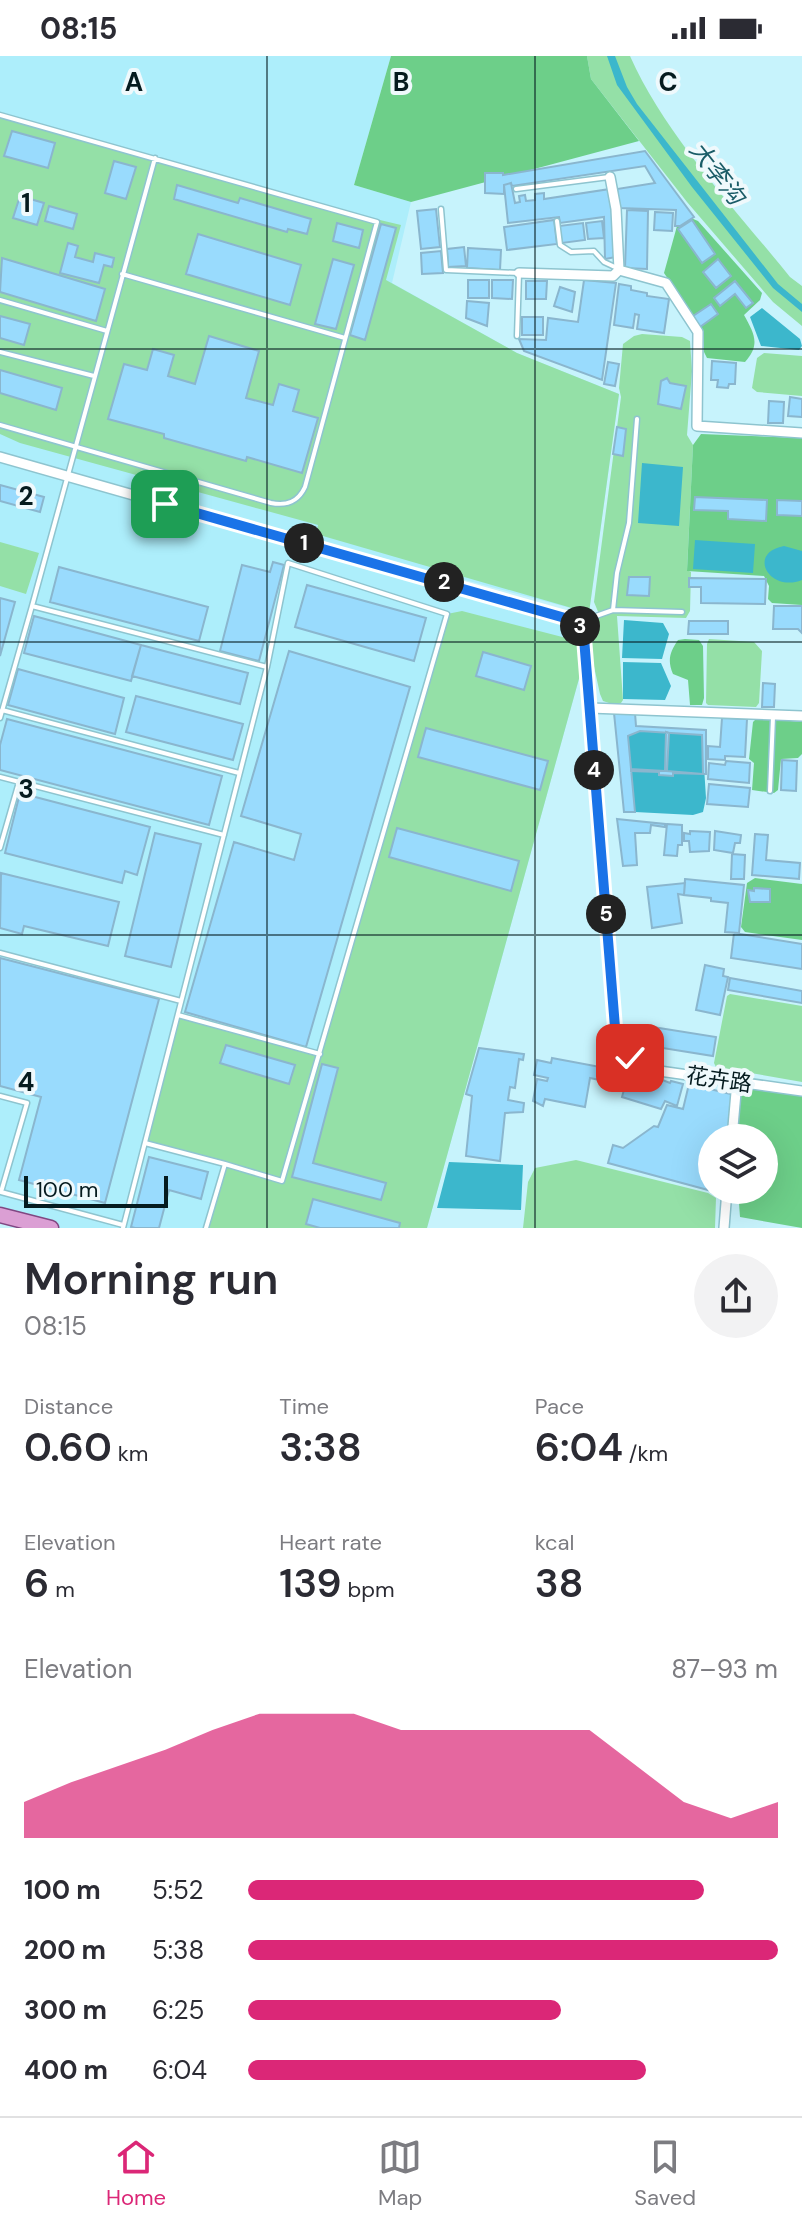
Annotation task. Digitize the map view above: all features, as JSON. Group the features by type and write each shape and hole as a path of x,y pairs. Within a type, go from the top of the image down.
{"main road":[{"path":"0,1215 51,1228"}],"street":[{"path":"519,273 613,276 619,270 616,209 610,177"},
{"path":"619,270 666,283 698,332 697,426 802,433"},
{"path":"0,457 579,622"},
{"name":"花卉路","path":"579,622 584,638 616,1040 638,1068 802,1091"},
{"path":"590,708 802,716"},
{"path":"733,1124 737,1081"},
{"path":"724,1228 726,1204"}],"lane":[{"path":"0,115 377,222 305,487 301,495 290,503 271,503 0,425"},
{"path":"0,718 155,158"},
{"path":"516,189 610,177"},
{"path":"441,209 446,270 519,273 517,336"},
{"path":"557,221 560,245 571,252 594,251 604,262 619,270"},
{"path":"122,274 345,338"},
{"path":"0,300 107,331"},
{"path":"0,352 94,376"},
{"path":"613,610 617,573 629,523 637,419"},
{"path":"0,1096 27,1103 1,1192 123,1227 267,667 288,563 447,614 282,1181 145,1143"},
{"path":"32,606 267,667"},
{"path":"579,622 613,610 682,612"},
{"path":"1,710 239,773"},
{"path":"770,791 774,715"},
{"path":"0,777 224,835"},
{"path":"0,848 19,782"},
{"path":"0,953 181,1001"},
{"path":"178,1015 320,1054"},
{"path":"206,1228 225,1164"}],"shaded area":[{"path":"0,56 391,56 354,185 411,202 392,283 517,353 619,394 589,613 0,456"},
{"path":"607,56 615,56 637,104 778,284 802,304 802,312 773,288 692,187 617,85"},
{"path":"762,308 800,339 802,346 799,350 761,346 750,317"},
{"path":"0,457 579,622 585,657 427,1228 51,1228 0,1215"},
{"path":"642,463 683,467 679,526 638,523"},
{"path":"695,540 755,544 753,573 693,569"},
{"path":"784,546 802,551 802,580 790,583 780,581 767,570 766,556"},
{"path":"624,620 663,623 669,634 662,659 622,658"},
{"path":"623,662 661,663 671,686 665,700 623,699"},
{"path":"640,731 702,735 706,798 703,812 693,815 635,812 628,736"},
{"path":"449,1162 523,1165 521,1210 437,1208"}],"green space":[{"path":"391,56 587,56 591,79 639,141 411,202 354,185"},
{"path":"587,56 630,56 682,143 790,277 802,286 802,326 773,302 687,202 591,79"},
{"path":"0,115 377,222 401,225 386,280 517,353 619,394 589,613 316,534 318,525 20,443 0,434"},
{"path":"691,218 698,221 762,293 760,300 744,315 754,339 753,350 745,362 707,358 704,332 664,273 677,226"},
{"path":"642,334 682,337 690,341 692,371 687,435 693,445 687,570 691,572 690,611 686,618 617,616 623,700 615,705 603,701 600,694 585,625 588,618 599,614 594,602 621,397 623,344"},
{"path":"764,353 802,356 802,396 757,392 752,388 757,358"},
{"path":"701,434 802,438 802,605 772,603 768,599 769,586 764,576 687,571 693,445"},
{"path":"0,542 39,553 26,594 0,586"},
{"path":"462,611 574,640 585,657 427,1228 206,1228 224,1164 145,1143 178,1015 319,1054 447,614"},
{"path":"709,639 754,642 762,651 759,703 756,707 706,703"},
{"path":"678,640 699,640 703,646 702,705 690,705 688,680 673,674 671,669 673,648"},
{"path":"757,718 802,722 802,754 798,758 781,759 778,790 774,793 752,790 754,763 749,759 753,722"},
{"path":"755,878 802,884 802,940 745,932 741,927 747,883"},
{"path":"727,996 802,1006 802,1082 716,1067 714,1063"},
{"path":"745,1088 802,1095 802,1228 740,1217 739,1204 778,1204 778,1124 738,1124 739,1096"},
{"path":"576,1160 698,1190 698,1204 716,1204 715,1228 523,1228 528,1182 535,1168"}],"building":[{"path":"12,131 55,143 48,168 4,156"},
{"path":"645,151 694,217 680,226 675,226 676,210 619,208 617,189 655,183 645,166 512,186 511,183 504,185 504,194 485,193 485,173 503,175"},
{"path":"114,161 136,167 126,199 105,193"},
{"path":"511,183 515,203 520,202 519,196 525,195 526,201 535,200 535,194 544,193 544,199 610,189 616,257 605,259 604,217 560,223 559,217 508,223 504,185"},
{"path":"177,185 238,203 240,198 311,219 307,234 288,229 287,232 174,199"},
{"path":"20,196 44,203 37,225 13,218"},
{"path":"49,206 77,214 73,229 45,221"},
{"path":"436,209 440,247 421,249 417,211"},
{"path":"627,210 648,211 647,269 625,268"},
{"path":"655,212 673,213 672,231 654,230"},
{"path":"554,220 557,244 507,250 504,227"},
{"path":"692,220 715,254 702,263 678,229"},
{"path":"602,221 604,238 588,239 586,223"},
{"path":"337,223 363,230 359,248 333,241"},
{"path":"583,223 585,240 562,243 559,226"},
{"path":"381,224 396,228 365,340 350,335"},
{"path":"198,234 301,265 290,305 186,274"},
{"path":"68,243 78,246 75,257 93,262 95,253 114,258 112,267 104,265 99,283 60,273"},
{"path":"464,247 466,266 448,267 447,249"},
{"path":"468,248 501,250 500,270 467,268"},
{"path":"441,251 443,273 422,274 421,253"},
{"path":"2,258 105,289 96,321 0,292"},
{"path":"333,259 354,265 336,329 315,324"},
{"path":"718,259 731,276 716,288 703,272"},
{"path":"468,280 489,280 489,298 468,298"},
{"path":"492,280 513,280 512,299 492,298"},
{"path":"584,280 616,283 602,380 524,351 519,339 546,340 548,318 578,322"},
{"path":"526,281 547,281 546,299 526,299"},
{"path":"735,281 753,303 746,308 735,294 720,306 714,298"},
{"path":"619,284 631,286 631,290 647,293 647,296 669,299 664,333 637,329 639,315 635,314 633,328 614,325"},
{"path":"560,287 575,292 572,312 554,306"},
{"path":"467,301 489,303 487,326 466,318"},
{"path":"711,304 718,314 700,327 693,316"},
{"path":"0,316 30,324 24,345 0,338"},
{"path":"522,317 543,317 543,335 522,335"},
{"path":"209,336 259,351 246,398 273,405 279,384 299,390 293,411 318,418 302,473 247,457 246,461 108,419 124,364 147,370 153,349 174,355 168,376 195,384"},
{"path":"712,361 736,363 735,384 729,384 728,388 717,387 718,380 711,380"},
{"path":"608,362 619,364 615,386 604,384"},
{"path":"0,370 62,388 56,410 0,393"},
{"path":"667,378 670,383 686,386 681,409 658,404 661,381"},
{"path":"790,397 802,399 802,417 788,416"},
{"path":"769,401 784,402 783,423 768,423"},
{"path":"617,427 626,429 623,456 613,454"},
{"path":"0,485 44,497 40,512 0,501"},
{"path":"695,497 767,500 766,521 728,519 728,511 694,510"},
{"path":"777,500 802,501 802,516 777,515"},
{"path":"273,562 284,565 259,661 220,651 242,565 270,572"},
{"path":"59,567 208,607 199,641 50,602"},
{"path":"629,577 650,577 649,596 627,595"},
{"path":"689,578 766,579 765,604 701,603 701,587 689,587"},
{"path":"307,585 426,618 414,661 295,627"},
{"path":"0,598 15,602 0,656"},
{"path":"774,606 802,606 802,633 798,629 773,629"},
{"path":"34,616 141,645 131,681 24,653"},
{"path":"689,621 728,621 728,634 688,634"},
{"path":"141,645 248,673 240,704 132,676"},
{"path":"289,651 410,687 306,1047 185,1012 234,842 294,860 301,834 241,816"},
{"path":"483,652 531,666 524,690 476,676"},
{"path":"18,669 124,698 115,734 8,705"},
{"path":"763,683 775,684 774,707 762,707"},
{"path":"136,696 243,724 233,760 126,732"},
{"path":"614,713 635,713 636,726 706,730 706,774 703,774 702,735 640,731 628,736 635,812 624,812"},
{"path":"722,718 747,719 745,757 708,759 708,746 720,747"},
{"path":"7,719 222,776 209,825 0,770 0,745"},
{"path":"426,728 548,761 540,790 418,757"},
{"path":"666,732 669,733 667,771 703,774 673,773 673,776 631,771 665,771"},
{"path":"782,760 797,761 796,791 781,790"},
{"path":"726,761 750,763 749,783 708,779 709,763 725,765"},
{"path":"709,784 750,788 748,807 707,804"},
{"path":"20,793 150,827 137,875 125,871 122,883 5,853"},
{"path":"617,819 665,824 665,827 651,825 650,833 635,833 637,865 623,866"},
{"path":"667,824 682,825 682,845 678,845 677,856 664,855"},
{"path":"397,828 519,861 511,891 389,857"},
{"path":"690,831 710,832 709,851 690,852 689,841 684,841 684,833 690,834"},
{"path":"715,831 741,835 733,853 714,850"},
{"path":"155,833 201,844 171,967 125,956"},
{"path":"755,834 768,835 766,860 800,863 799,879 752,875"},
{"path":"732,854 745,855 744,879 731,879"},
{"path":"1,873 119,902 108,946 24,926 22,934 0,928"},
{"path":"685,879 744,885 739,933 725,932 728,903 684,895"},
{"path":"685,883 684,895 678,894 682,923 652,928 647,887"},
{"path":"754,888 770,889 770,902 750,902 748,890 754,891"},
{"path":"734,933 802,944 802,969 731,958"},
{"path":"0,958 159,999 105,1203 19,1180 41,1097 0,1086"},
{"path":"705,965 724,969 723,976 728,977 720,1015 696,1010"},
{"path":"730,978 802,991 802,1003 728,990"},
{"path":"653,1027 716,1037 713,1056 650,1046"},
{"path":"226,1045 295,1065 289,1084 220,1063"},
{"path":"479,1048 524,1054 523,1060 519,1059 515,1088 510,1087 508,1100 524,1103 523,1112 505,1113 500,1161 466,1156 472,1096 466,1094"},
{"path":"552,1058 611,1069 609,1082 590,1078 585,1107 545,1099 543,1106 533,1101 537,1079 547,1081 548,1078 534,1075 537,1060 551,1063"},
{"path":"322,1064 338,1068 313,1163 386,1183 381,1200 292,1177"},
{"path":"634,1069 670,1083 683,1084 677,1106 665,1101 661,1109 622,1097 625,1086 632,1088 625,1085"},
{"path":"689,1084 735,1095 730,1124 698,1124 698,1187 608,1163 613,1145 623,1148 654,1126 658,1127 667,1105 683,1109"},
{"path":"149,1157 208,1172 201,1199 169,1190 159,1228 135,1228 131,1227"},
{"path":"313,1199 400,1223 399,1228 320,1228 306,1224"}],"route":[{"path":"165,504 560,614 579,622 584,638 616,1040 630,1058"}],"water label":[{"name":"大李沟","path":"717,173"}]}
